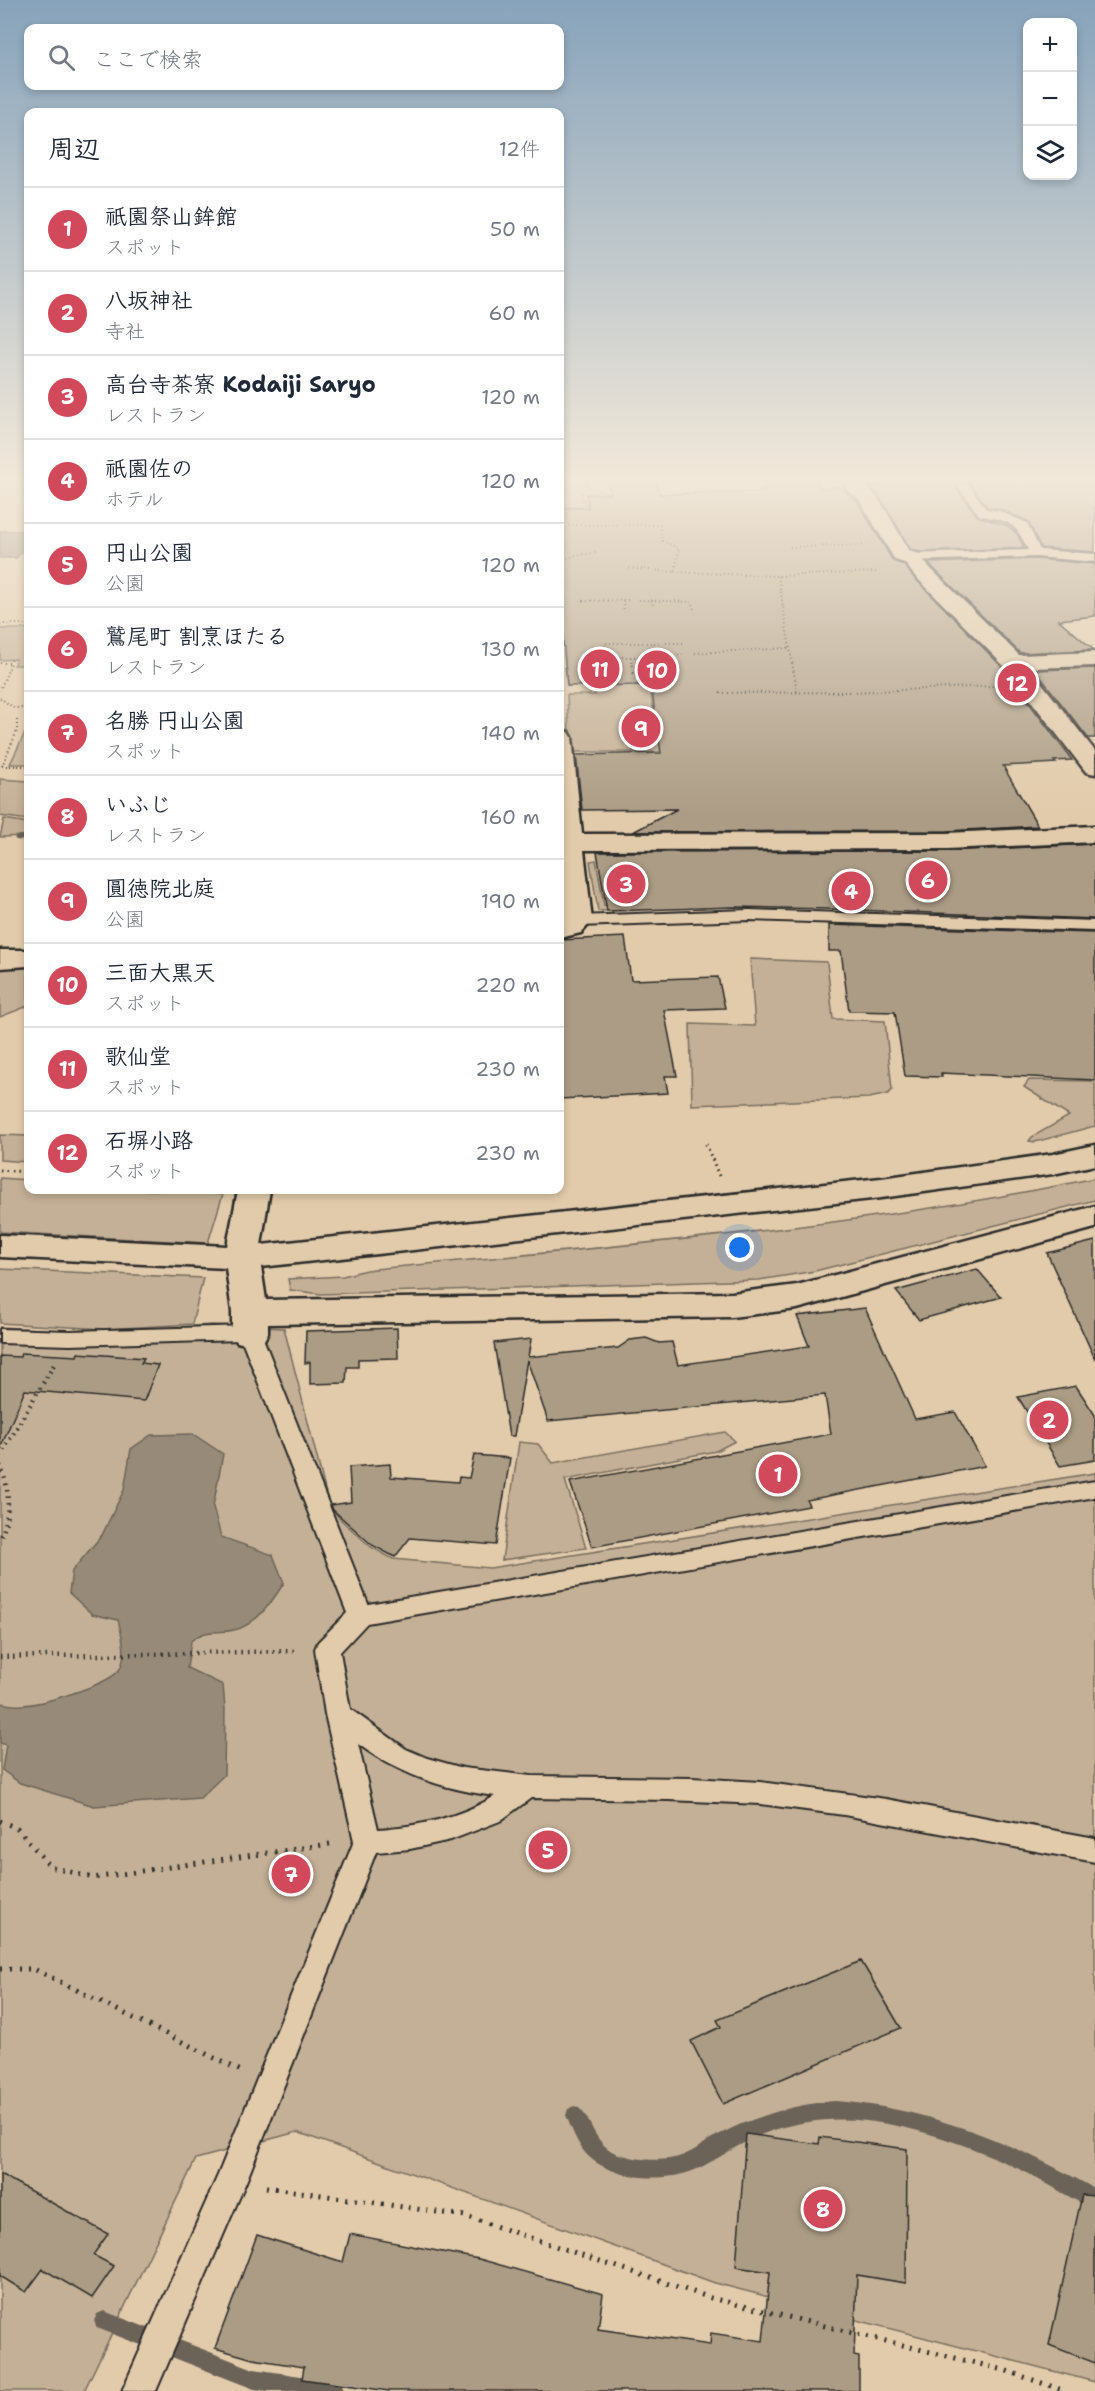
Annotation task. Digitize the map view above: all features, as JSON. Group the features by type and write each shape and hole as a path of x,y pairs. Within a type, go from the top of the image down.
{"street":[{"path":"941,590 1013,662 1095,767"},
{"path":"1013,662 1095,659"},
{"path":"564,808 570,842 569,926"},
{"path":"570,842 947,841 1095,834"},
{"path":"0,959 24,958"},
{"path":"0,1246 242,1258 881,1188 1053,1164 1095,1155"},
{"path":"253,1194 242,1258 250,1323 767,1302 797,1297 1095,1217"}],"lane":[{"path":"569,926 749,915 1095,926"},
{"path":"0,1336 70,1338 250,1323 360,1616"},
{"path":"139,2391 231,2182 367,1841 338,1714 327,1649 360,1616 1095,1488"},
{"path":"338,1714 376,1744 421,1767 471,1782 525,1788 729,1790 816,1799 1095,1850"},
{"path":"367,1841 427,1835 455,1827 508,1804 525,1788"}],"path":[{"path":"780,590 797,692"},
{"path":"623,600 624,612"},
{"path":"583,601 630,600"},
{"path":"639,600 693,602 694,612"},
{"path":"652,600 653,608"},
{"path":"0,624 24,624"},
{"path":"683,643 605,643 606,657 672,657 685,654"},
{"path":"695,653 789,648"},
{"path":"631,657 633,673 649,673"},
{"path":"0,663 11,663 0,690"},
{"path":"720,693 863,692 1031,684"},
{"path":"0,698 14,708 24,709"},
{"path":"16,718 18,731 1,766 24,766"},
{"path":"0,1170 24,1172"},
{"path":"0,1455 70,1338"},
{"path":"0,1465 9,1490 5,1530 0,1541"},
{"path":"0,1657 327,1649"},
{"path":"0,1821 17,1828 51,1867 93,1878 291,1848 367,1841"},
{"path":"0,1969 34,1969 268,2085"},
{"path":"231,2182 465,2216 711,2298 1004,2370 1065,2391"}],"shaded area":[{"path":"0,629 24,629 24,665 14,665 16,659 0,660"},
{"path":"644,674 645,686 650,687 653,708 711,708 783,752 634,752 633,748 633,752 570,752 567,695 595,695 594,685"},
{"path":"24,735 24,764 10,764"},
{"path":"0,779 24,781 24,819 0,816"},
{"path":"4,819 24,822 24,836 0,837"},
{"path":"596,860 604,905 634,905 635,910 598,911 590,861"},
{"path":"750,959 827,962 833,1019 885,1021 892,1090 888,1094 869,1098 692,1105 690,1024 755,1026"},
{"path":"24,966 24,1008 0,1017 0,967"},
{"path":"1029,1080 1095,1081 1095,1126 1035,1142 1029,1141 1032,1137 1069,1116 1024,1087"},
{"path":"0,1135 24,1136 24,1162 0,1160"},
{"path":"0,1178 24,1180 24,1194 223,1194 208,1243 0,1232"},
{"path":"1095,1178 1095,1200 815,1271 759,1280 321,1294 290,1290 288,1279 343,1276 366,1270 640,1244 823,1223 1005,1196"},
{"path":"0,1269 203,1278 192,1324 105,1329 0,1323"},
{"path":"212,1325 284,1328 329,1505 340,1519 371,1547 393,1559 490,1568 1095,1473 1095,2382 715,2283 297,2132 196,2159 84,2391 0,2391 0,1327 104,1332"},
{"path":"725,1432 735,1441 716,1451 565,1480 586,1548 502,1560 519,1442 538,1444 553,1463"},
{"path":"193,1434 223,1454 213,1507 221,1537 273,1555 284,1583 257,1618 242,1628 202,1634 191,1641 187,1668 223,1685 224,1775 200,1798 94,1806 20,1783 2,1770 6,1745 0,1743 0,1703 23,1705 59,1697 102,1682 119,1670 124,1652 118,1620 92,1614 69,1593 72,1571 102,1535 124,1490 131,1449 151,1435"}],"building":[{"path":"564,590 928,590 1003,668 1072,760 1003,766 1038,826 947,831 633,832 677,809 582,810 576,755 661,753 651,685 567,686 564,652"},
{"path":"955,590 1095,590 1095,616 1059,620 1094,650 1020,653"},
{"path":"1095,668 1095,738 1088,738 1035,670"},
{"path":"1095,844 1095,919 734,907 607,911 597,852 947,851"},
{"path":"829,925 1095,933 1095,1080 941,1073 942,1077 905,1076 895,1012 849,1011 841,951 829,951"},
{"path":"625,937 631,980 718,977 725,1008 664,1010 677,1076 665,1076 668,1093 564,1099 564,940"},
{"path":"1095,1241 1095,1359 1047,1253"},
{"path":"977,1269 1001,1297 919,1320 896,1291"},
{"path":"865,1308 915,1419 955,1412 985,1466 807,1500 809,1506 592,1547 570,1482 831,1434 825,1395 548,1421 527,1360 514,1436 509,1436 494,1343 531,1339 528,1357 618,1348 630,1340 646,1338 659,1343 672,1342 678,1365 809,1346 797,1316"},
{"path":"397,1328 398,1358 358,1359 358,1367 347,1367 346,1383 310,1384 310,1362 305,1363 306,1331"},
{"path":"21,1353 77,1356 78,1353 144,1358 141,1363 158,1365 144,1401 25,1390 0,1449 0,1356 20,1357"},
{"path":"1076,1386 1095,1415 1095,1460 1060,1466 1018,1397"},
{"path":"474,1455 510,1458 496,1545 410,1538 395,1557 372,1545 333,1510 331,1505 351,1502 349,1467 390,1464 391,1477 458,1482 459,1477 469,1478"},
{"path":"861,1961 901,2028 723,2104 691,2041 721,2027 717,2020"},
{"path":"746,2134 819,2144 820,2137 907,2149 906,2283 857,2275 854,2356 859,2357 859,2391 389,2391 302,2379 304,2367 253,2359 215,2348 257,2235 343,2262 350,2234 479,2259 603,2294 598,2329 710,2345 711,2333 763,2341 770,2272 736,2267"},
{"path":"0,2174 108,2234 93,2255 114,2266 92,2298 43,2269 26,2292 0,2276"},
{"path":"1082,2195 1095,2196 1095,2363 1049,2345"}],"waterway":[{"path":"19,838 24,838"},
{"path":"575,2115 589,2142 603,2156 626,2165 665,2169 686,2164 735,2137 791,2116 835,2110 867,2112 935,2127 1004,2152 1095,2200"},
{"path":"104,2321 254,2379 334,2391"}],"place":[{"name":"歌仙堂","path":"600,669"},
{"name":"三面大黒天","path":"657,670"},
{"name":"石塀小路","path":"1017,683"},
{"name":"圓徳院北庭","path":"641,728"},
{"name":"鷲尾町 割烹ほたる","path":"928,880"},
{"name":"高台寺茶寮 Kodaiji Saryo","path":"626,884"},
{"name":"祇園佐の","path":"851,891"},
{"name":"八坂神社","path":"1049,1420"},
{"name":"祇園祭山鉾館","path":"778,1474"},
{"name":"円山公園","path":"548,1850"},
{"name":"名勝 円山公園","path":"291,1874"},
{"name":"いふじ","path":"823,2209"}]}
